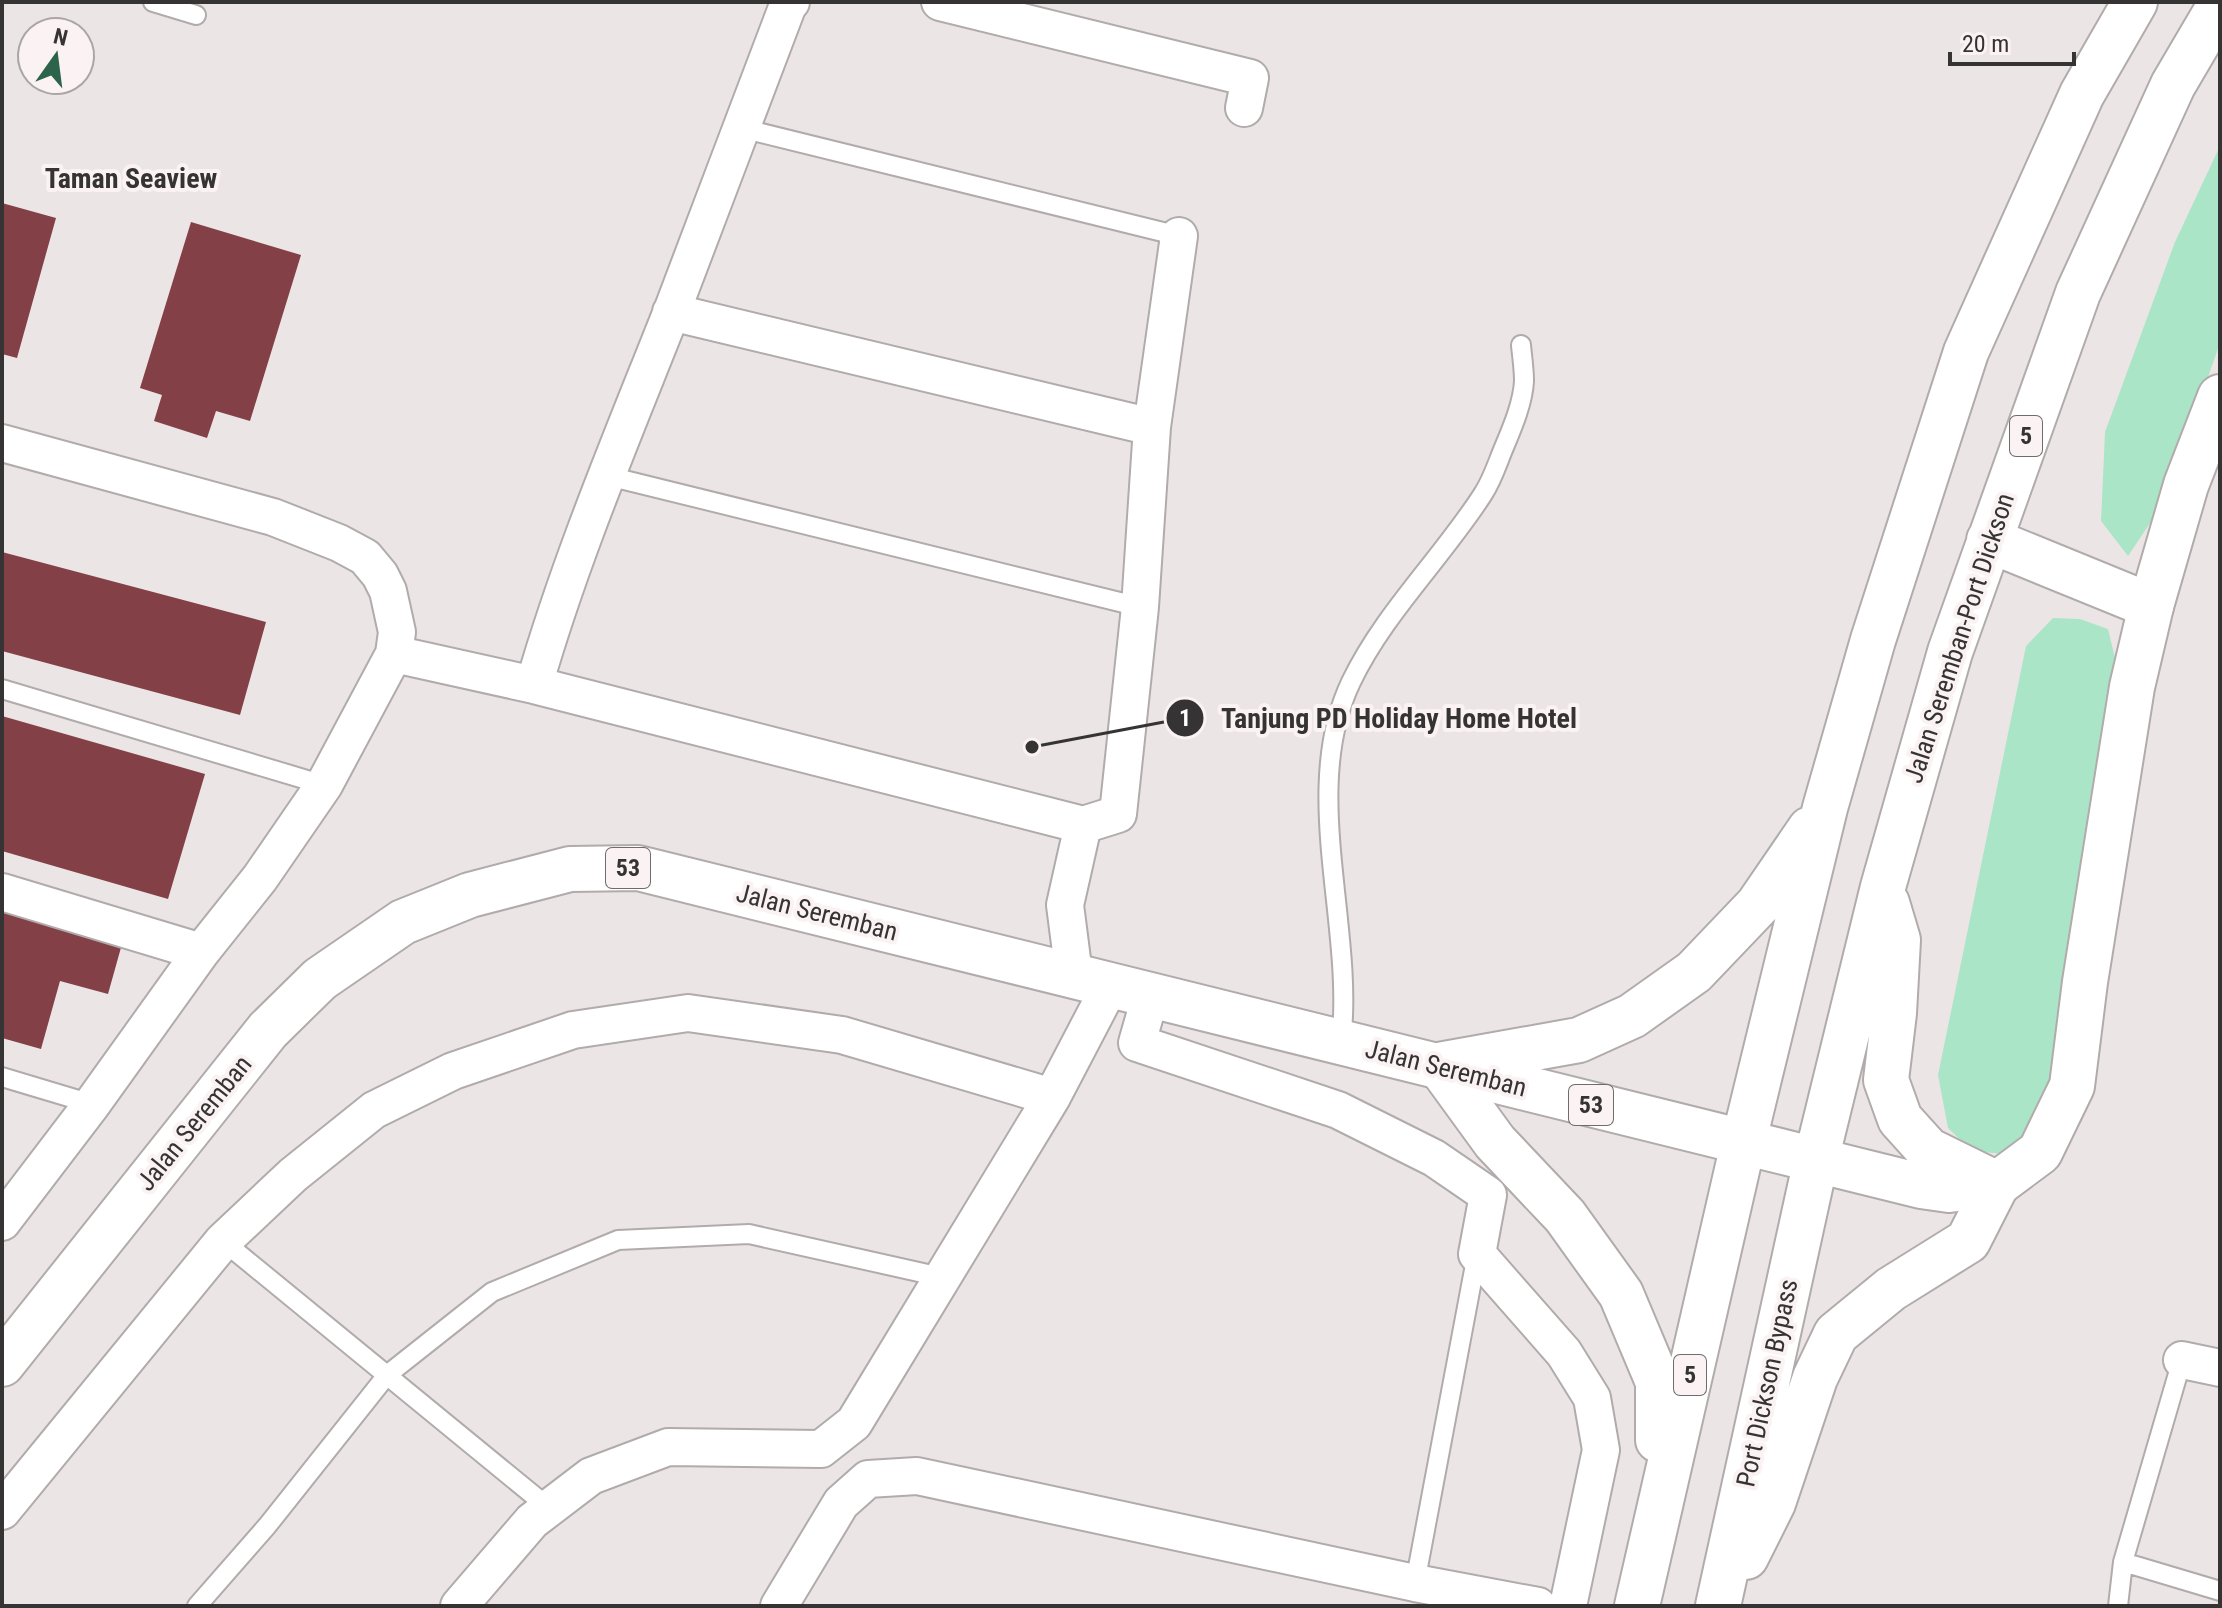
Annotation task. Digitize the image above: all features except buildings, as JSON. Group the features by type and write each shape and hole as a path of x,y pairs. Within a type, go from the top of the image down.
{"main road":[{"name":"5","path":"1637,1606 1743,1144 1825,808 1873,640 1966,352 2082,94 2135,2"},
{"name":"Jalan Seremban-Port Dickson","path":"1816,1160 1883,887 1950,652 1989,540 2078,293 2173,85 2220,5"},
{"path":"1720,1606 1773,1503 1815,1378 1836,1334 1891,1289 1968,1241 1997,1184 2040,1152 2072,1086 2085,982 2132,687 2151,606 2186,485 2220,397"},
{"path":"1989,540 2151,606"},
{"path":"1659,1505 1658,1382 1621,1294 1565,1216 1495,1142 1439,1065 1579,1040 1632,1016 1694,972 1758,905 1825,808"},
{"name":"Jalan Seremban","path":"2,1364 279,1020 320,979 403,922 470,895 570,869 638,868 1921,1186 1949,1190 1997,1184"},
{"path":"1883,887 1898,940 1886,1080 1900,1119 1928,1150 1997,1184"},
{"name":"Port Dickson Bypass","path":"1720,1606 1816,1160"}],"street":[{"path":"534,685 554,616 604,475 791,2"},
{"path":"940,2 1250,78 1244,108"},
{"path":"394,654 534,685 1083,825 1118,814 1140,607 1152,427 1179,236"},
{"path":"671,312 1152,427"},
{"path":"2,443 273,517 339,543 365,557 380,575 388,591 397,632 394,654 324,785 260,878 201,952 92,1104 2,1222"},
{"path":"1083,825 1065,905 1112,984 1137,1043 1338,1110 1434,1158 1488,1195 1477,1254 1564,1353 1592,1398 1601,1450 1568,1606"},
{"path":"2,892 201,952"},
{"path":"459,1606 532,1521 591,1476 668,1447 821,1449 854,1423 1052,1097 1112,984"},
{"path":"2,1511 223,1241 293,1175 374,1110 453,1071 573,1030 688,1013 842,1035 1052,1097"},
{"path":"2182,1360 2220,1368"},
{"path":"779,1606 841,1503 868,1479 917,1476 1415,1583 1538,1606"}],"lane":[{"path":"153,2 196,15"},
{"path":"741,128 1179,236"},
{"path":"1341,1042 1345,1014 1330,818 1331,744 1350,684 1379,634 1485,492 1513,427 1524,383 1521,345"},
{"path":"604,475 1140,607"},
{"path":"2,689 324,785"},
{"path":"2,1077 92,1104"},
{"path":"197,1606 267,1526 387,1375 492,1292 618,1240 749,1234 941,1277"},
{"path":"223,1241 549,1508"},
{"path":"1415,1583 1477,1254"},
{"path":"2118,1606 2123,1562 2182,1360"},
{"path":"2123,1562 2220,1591"}],"green space":[{"path":"2220,146 2220,343 2163,504 2128,556 2101,521 2105,432 2175,242"},
{"path":"2053,618 2080,619 2108,629 2119,675 2050,1102 2015,1155 1972,1151 1948,1128 1938,1075 2026,646"}],"place":[{"name":"Tanjung PD Holiday Home Hotel","path":"1032,747"}],"district":[{"name":"Taman Seaview","path":"131,178"}]}
